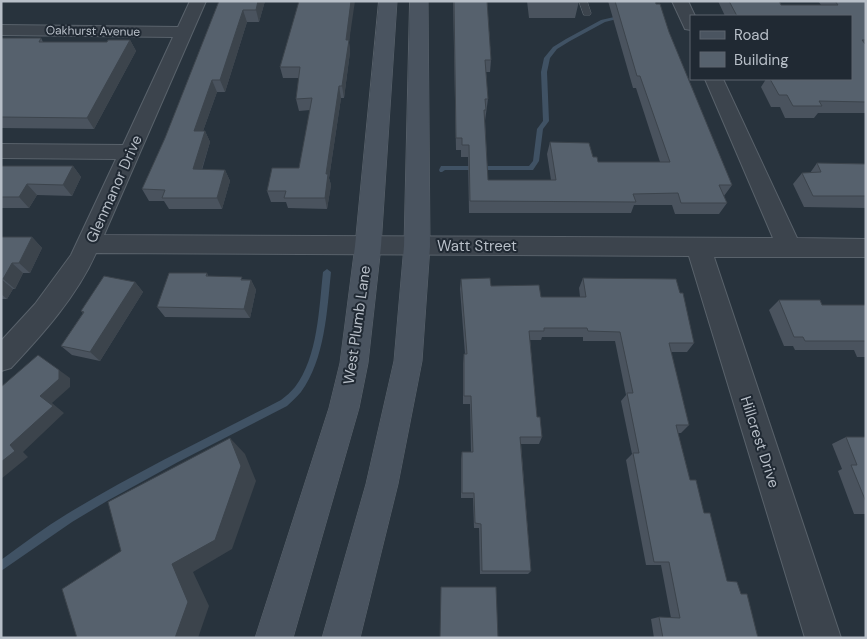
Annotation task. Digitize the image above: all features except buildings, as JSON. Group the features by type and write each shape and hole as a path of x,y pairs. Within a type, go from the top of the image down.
{"main road":[{"name":"West Plumb Lane","path":"274,638 344,408 354,363 368,246 388,1"},
{"path":"341,638 382,484 408,362 416,246 419,1"}],"street":[{"name":"Glenmanor Drive","path":"7,348 64,287 89,244 198,1"},
{"path":"680,1 690,23"},
{"name":"Oakhurst Avenue","path":"1,30 184,32"},
{"path":"714,80 789,247"},
{"path":"1,151 130,152"},
{"name":"Watt Street","path":"89,244 866,248"},
{"name":"Hillcrest Drive","path":"698,246 822,638"}],"lane":[{"path":"583,1 587,13"}],"waterway":[{"path":"442,170 443,168 531,168 536,161 540,129 546,121 544,72 547,58 555,48 568,40 603,21 623,16"},
{"path":"1,566 34,541 103,497 284,403 298,389 305,377 316,348 327,272"}]}
